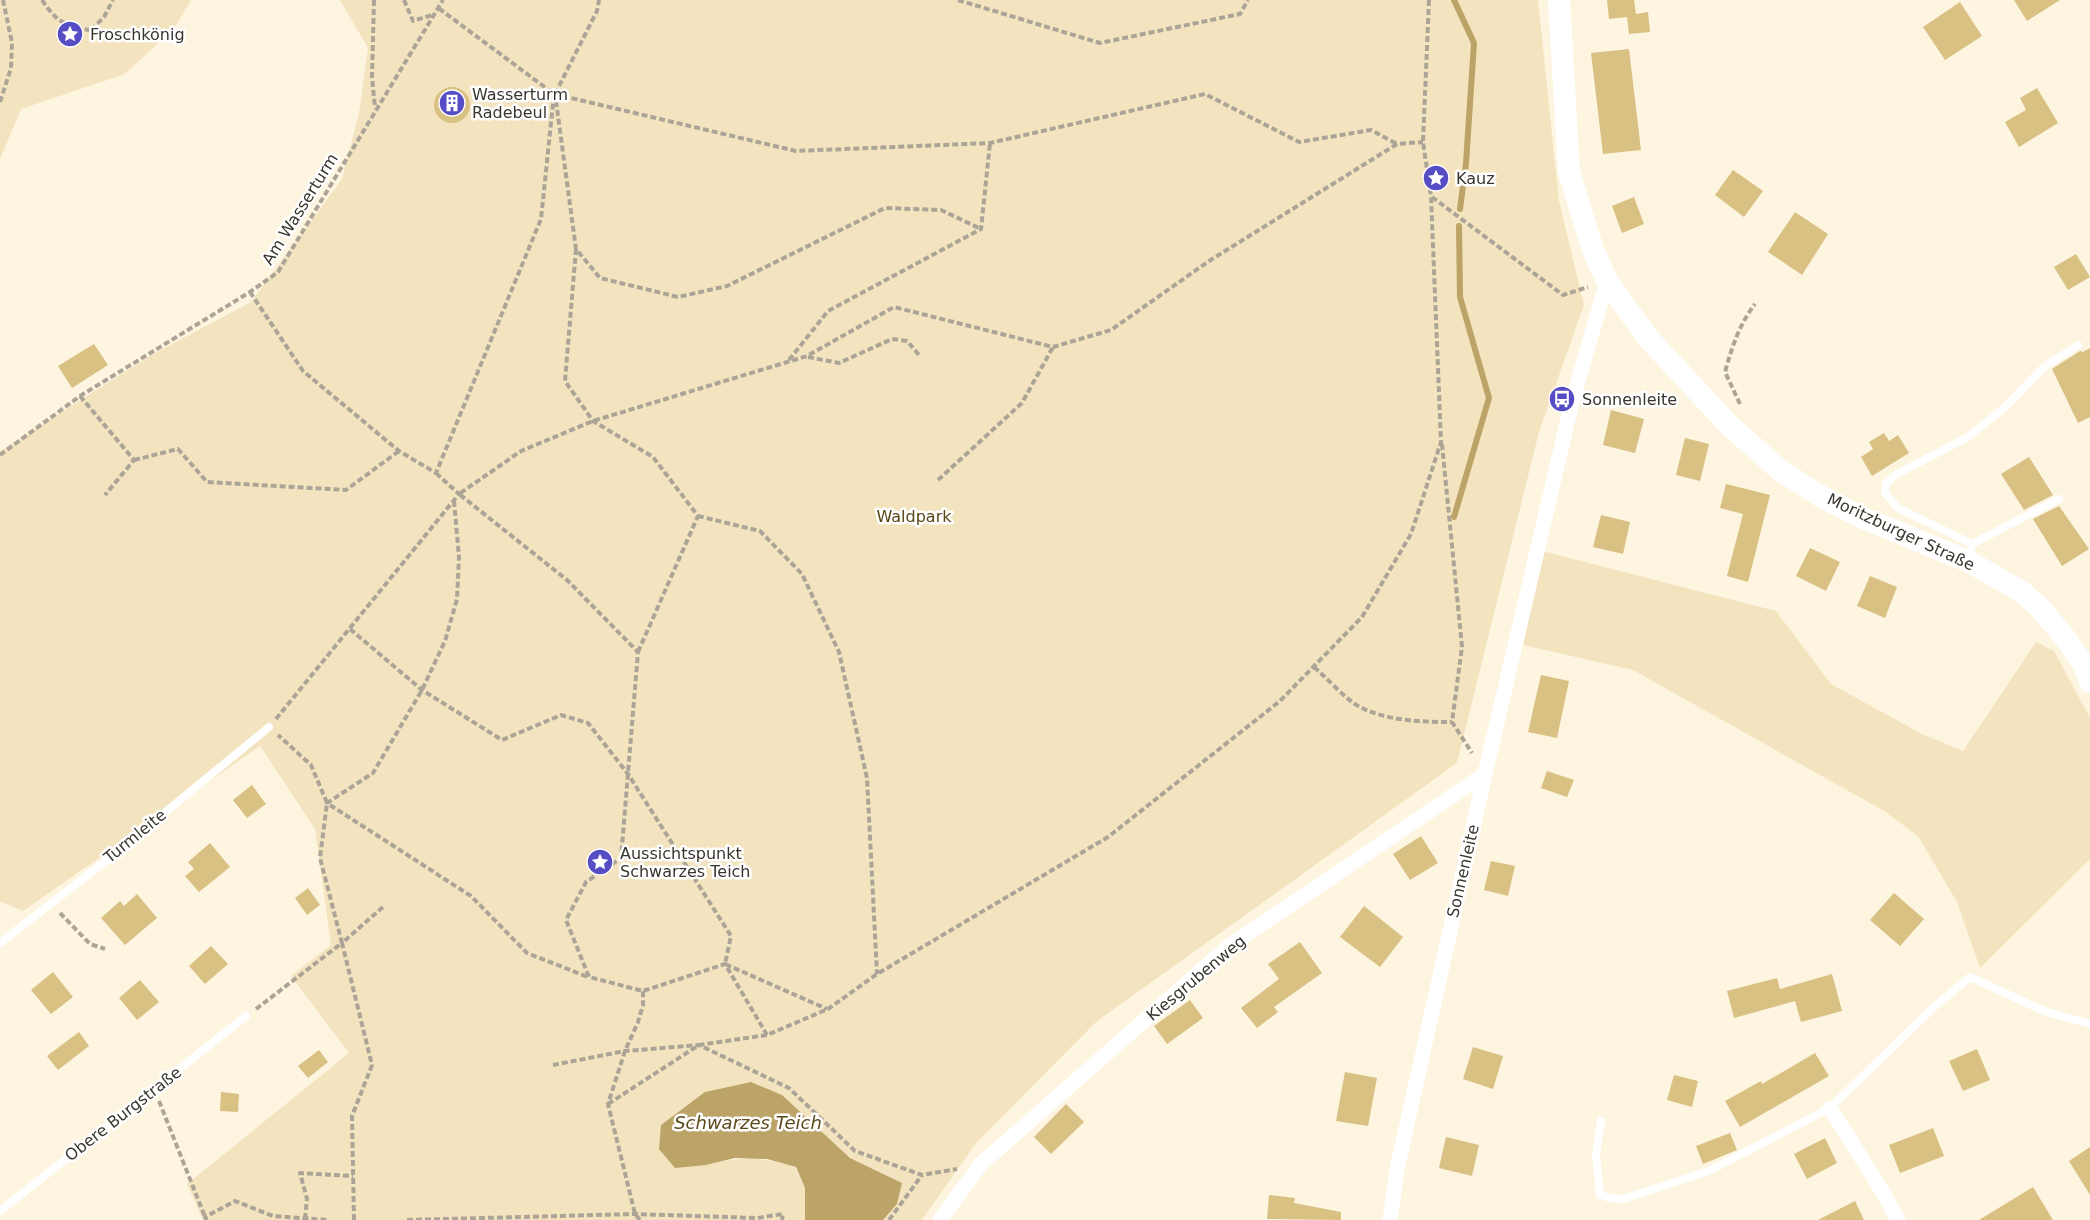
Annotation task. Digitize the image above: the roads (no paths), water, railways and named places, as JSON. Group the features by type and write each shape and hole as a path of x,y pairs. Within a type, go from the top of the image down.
{"street":[{"name":"Moritzburger Straße","path":"1559,0 1569,172 1593,250 1607,280 1648,338 1729,425 1781,471 1863,518 1970,553 2022,592 2063,635 2090,682"},
{"name":"Sonnenleite","path":"1390,1220 1396,1169 1485,774 1572,402 1607,280"},
{"name":"Kiesgrubenweg","path":"940,1220 981,1164 1229,946 1485,774"},
{"path":"1830,1108 1898,1220"}],"lane":[{"path":"2059,499 1970,553 1898,508 1885,493 1886,483 1897,474 1968,437 2005,407 2044,367 2078,345"},
{"name":"Turmleite","path":"0,943 269,727"},
{"path":"1601,1121 1596,1155 1600,1195 1623,1198 1709,1171 1830,1108 1934,1007 1970,977 2044,1011 2090,1024"},
{"name":"Obere Burgstraße","path":"0,1211 246,1016"}],"water":[{"name":"Schwarzes Teich","path":"751,1082 782,1095 850,1158 902,1183 897,1204 883,1220 805,1220 805,1188 796,1167 767,1159 735,1158 706,1165 675,1168 659,1149 661,1125 705,1092"}],"waterway":[{"path":"1454,0 1474,43 1466,163 1460,209"},
{"path":"1454,517 1489,398 1460,297 1459,226"}],"place":[{"name":"Froschkönig","path":"70,34"},
{"name":"Wasserturm Radebeul","path":"452,103"},
{"name":"Kauz","path":"1436,178"},
{"name":"Sonnenleite","path":"1562,399"},
{"name":"Aussichtspunkt Schwarzes Teich","path":"600,862"}],"park label":[{"name":"Waldpark","path":"914,516"}]}
